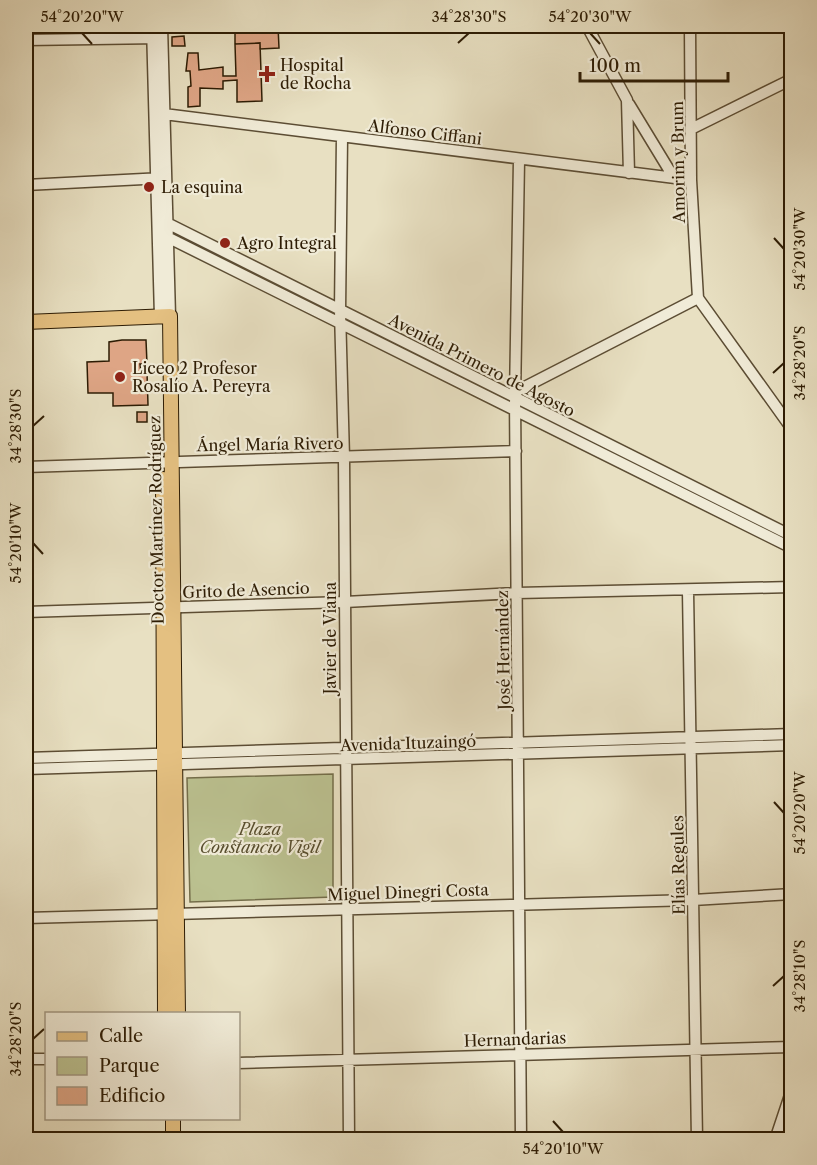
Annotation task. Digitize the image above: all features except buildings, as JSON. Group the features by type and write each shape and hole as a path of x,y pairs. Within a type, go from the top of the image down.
{"main road":[{"path":"26,322 165,316"},
{"name":"Doctor Martínez Rodríguez","path":"165,316 171,758 170,915 165,1012"},
{"name":"Doctor Martínez Rodríguez","path":"170,915 178,1012"},
{"path":"173,1120 173,1140"}],"street":[{"name":"Doctor Martínez Rodríguez","path":"152,26 158,38"},
{"name":"Doctor Martínez Rodríguez","path":"162,26 158,38 165,316"},
{"path":"587,26 627,100 674,178"},
{"name":"Amorim y Brum","path":"690,26 691,180 698,298"},
{"path":"26,40 158,38"},
{"path":"691,129 792,79"},
{"path":"627,100 629,173"},
{"name":"Alfonso Ciffani","path":"160,113 691,180"},
{"name":"Javier de Viana","path":"342,137 340,325 344,458 349,1140"},
{"name":"José Hernández","path":"519,160 515,410 521,1140"},
{"path":"26,185 162,178"},
{"name":"Avenida Primero de Agosto","path":"164,224 515,395 792,536"},
{"name":"Avenida Primero de Agosto","path":"164,239 515,410 792,549"},
{"path":"515,395 698,298 792,429"},
{"name":"Ángel María Rivero","path":"26,467 516,451"},
{"name":"Grito de Asencio","path":"26,612 345,602 517,593 792,587"},
{"name":"Elías Regules","path":"688,591 697,1140"},
{"name":"Avenida Ituzaingó","path":"26,769 345,748 792,734"},
{"name":"Avenida Ituzaingó","path":"26,758 345,761 792,745"},
{"name":"Miguel Dinegri Costa","path":"26,918 693,900 792,894"},
{"name":"Hernandarias","path":"240,1063 792,1047"},
{"path":"26,1059 45,1059"},
{"path":"775,1140 792,1089"}],"green space":[{"name":"Plaza Constancio Vigil","path":"333,774 333,897 190,902 187,778"}],"place":[{"name":"Hospital de Rocha","path":"267,74"},
{"name":"La esquina","path":"149,187"},
{"name":"Agro Integral","path":"225,243"},
{"name":"Liceo 2 Profesor Rosalío A. Pereyra","path":"120,377"}]}
